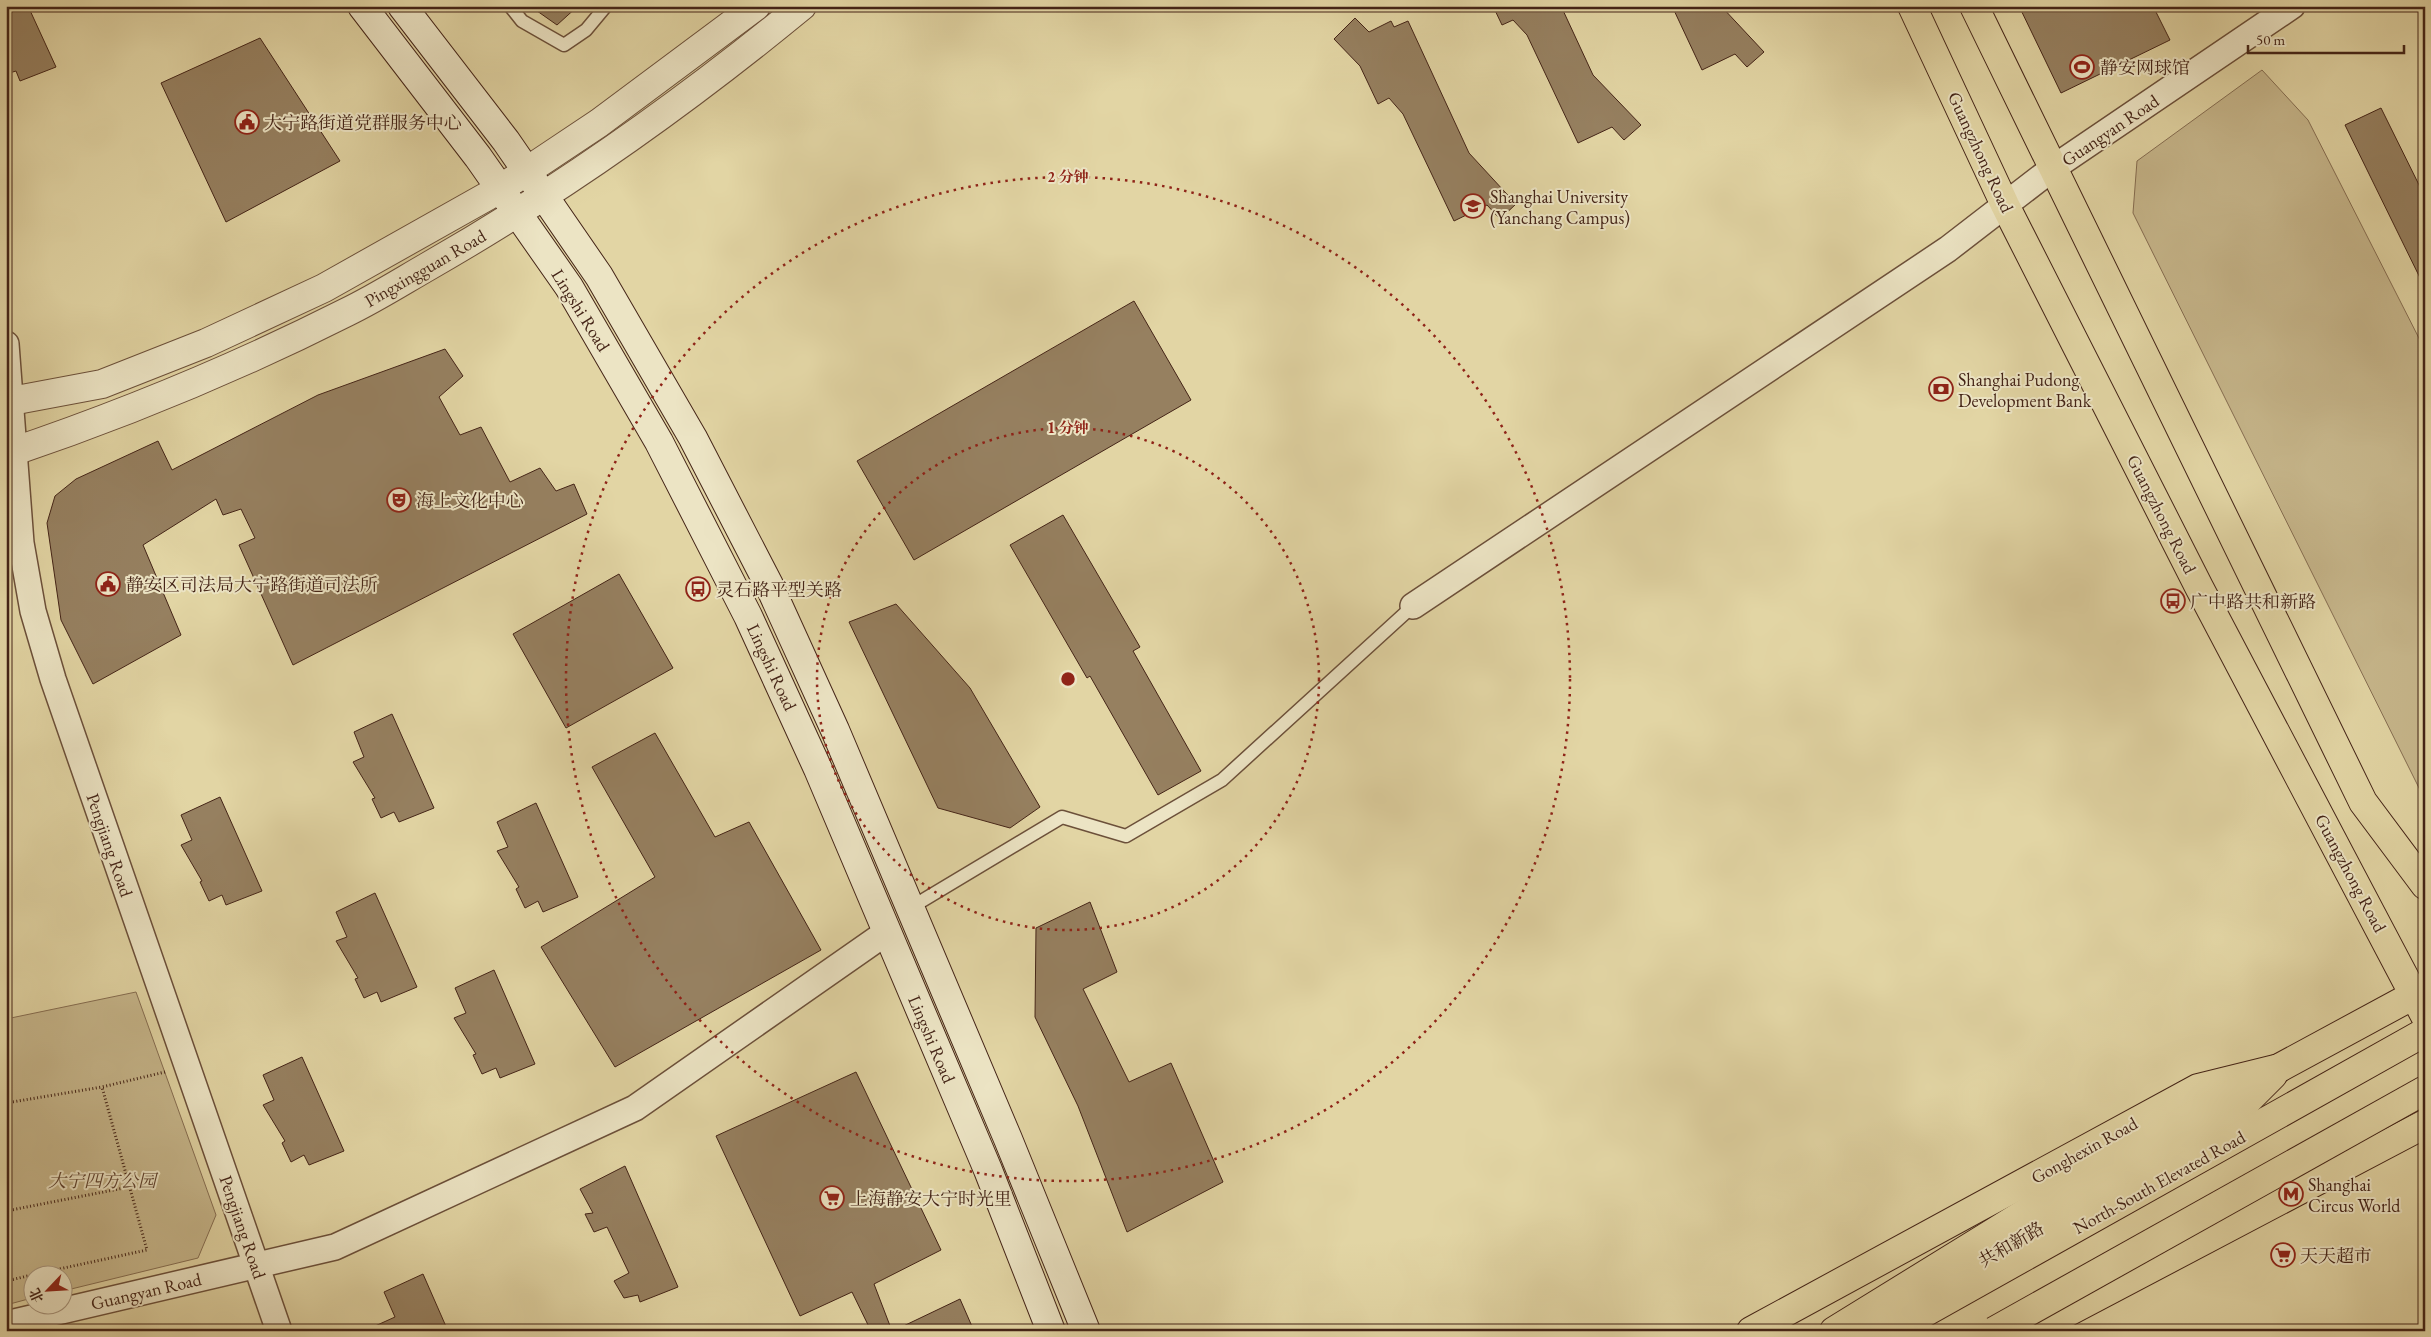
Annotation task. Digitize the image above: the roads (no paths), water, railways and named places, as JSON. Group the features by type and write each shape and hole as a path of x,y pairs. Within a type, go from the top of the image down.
{"main road":[{"name":"Lingshi Road","path":"362,6 500,189 569,287 659,442 748,616 818,769 988,1170 1051,1331"},
{"name":"Lingshi Road","path":"402,6 527,171 599,276 673,404 769,585 835,730 1012,1148 1086,1331"},
{"name":"Pingxingguan Road","path":"8,402 102,384 206,343 324,288 500,189 599,123 756,6"},
{"name":"Pingxingguan Road","path":"10,453 234,365 348,312 518,214 608,154 733,63 802,6"},
{"name":"Guangzhong Road","path":"1912,6 2005,205 2199,587 2421,1000"},
{"path":"1974,6 2363,802 2425,885"},
{"name":"Gonghexin Road","path":"1750,1331 2198,1088 2279,1068 2421,1000"},
{"name":"North-South Elevated Road","path":"1892,1331 2425,1032"},
{"path":"1834,1331 2098,1168 2279,1068"},
{"name":"共和新路","path":"1862,1331 2240,1109 2279,1068"},
{"path":"1994,1331 2425,1090"},
{"path":"2032,1331 2425,1124"}],"street":[{"name":"Guangyan Road","path":"1413,606 1948,249 2053,168 2292,6"},
{"name":"Pengjiang Road","path":"6,344 10,453 21,543 33,611 53,679 280,1331"},
{"name":"Guangyan Road","path":"6,1324 335,1247 635,1108 887,932"}],"lane":[{"path":"510,6 522,21 564,45 586,30 606,6"},
{"path":"910,908 1062,817 1126,836 1222,780 1413,606"}],"place":[{"name":"静安网球馆","path":"2082,67"},
{"name":"大宁路街道党群服务中心","path":"247,122"},
{"name":"Shanghai University (Yanchang Campus)","path":"1473,206"},
{"name":"Shanghai Pudong Development Bank","path":"1941,389"},
{"name":"海上文化中心","path":"399,500"},
{"name":"静安区司法局大宁路街道司法所","path":"108,584"},
{"name":"灵石路平型关路","path":"698,589"},
{"name":"广中路共和新路","path":"2173,601"},
{"name":"Shanghai Circus World","path":"2291,1194"},
{"name":"上海静安大宁时光里","path":"832,1198"},
{"name":"天天超市","path":"2283,1255"}],"park label":[{"name":"大宁四方公园","path":"102,1180"}]}
